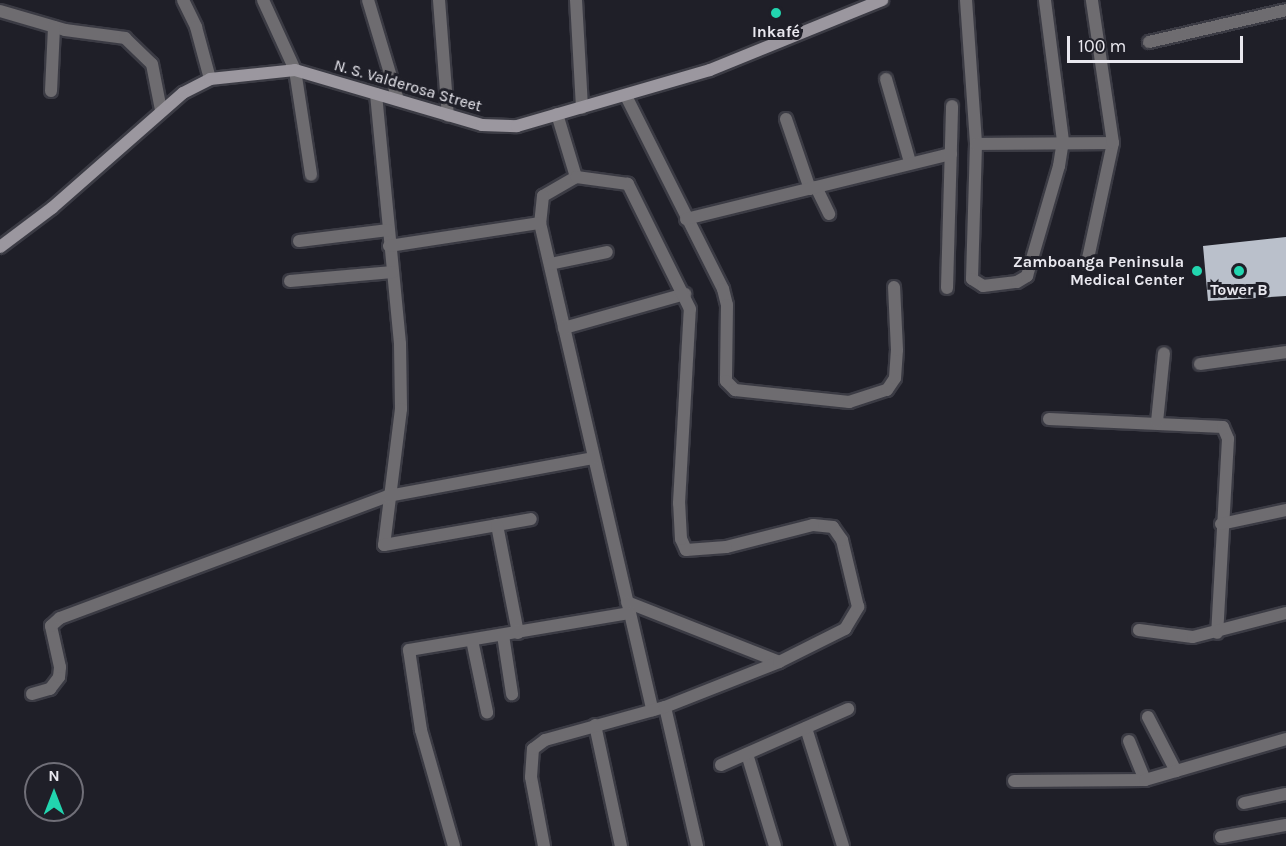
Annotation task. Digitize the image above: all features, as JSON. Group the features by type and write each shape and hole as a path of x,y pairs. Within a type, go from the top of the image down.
{"main road":[{"name":"N. S. Valderosa Street","path":"0,247 52,208 161,110 210,79 295,70 482,125 517,126 710,70 882,0"}],"street":[{"path":"183,0 196,27 210,79"},
{"path":"263,0 295,70 310,176"},
{"path":"368,0 398,100"},
{"path":"439,0 448,116"},
{"path":"576,0 582,108"},
{"path":"966,0 975,144 972,279 983,286 1017,282 1032,267 1063,141 1045,0"},
{"path":"1087,263 1113,143 1092,0"},
{"path":"1149,42 1286,10"},
{"path":"0,11 54,27 125,38 152,64 161,110"},
{"path":"51,91 54,27"},
{"path":"886,79 910,162"},
{"path":"376,94 400,344 401,410 384,530 387,547 531,519"},
{"path":"626,96 660,157 686,219 726,298 724,360 726,381 735,390 849,402 887,390 895,378 897,350 894,287"},
{"path":"947,288 952,106"},
{"path":"557,114 576,177"},
{"path":"786,119 813,188 829,214"},
{"path":"975,144 1063,141 1113,143"},
{"path":"686,219 910,162 951,154"},
{"path":"544,846 530,757 545,740 659,708 779,662 844,629 858,607 857,594 842,540 833,527 813,525 726,547 686,550 681,539 679,503 692,323 685,294 628,184 576,177 543,196 540,223 628,608 659,708 697,846"},
{"path":"389,246 540,223"},
{"path":"299,241 388,230"},
{"path":"550,264 607,252"},
{"path":"290,281 393,272"},
{"path":"564,328 685,294"},
{"path":"1200,364 1286,352"},
{"path":"1156,422 1164,353"},
{"path":"1049,419 1218,425 1226,431 1217,633"},
{"path":"32,694 50,689 59,677 60,667 51,626 60,618 388,496 594,458"},
{"path":"1221,524 1286,510"},
{"path":"497,525 518,633"},
{"path":"454,846 421,730 409,650 518,633 628,608 779,662"},
{"path":"1138,630 1193,636 1217,633 1286,613"},
{"path":"503,635 512,694"},
{"path":"472,640 487,712"},
{"path":"721,765 848,709"},
{"path":"1148,717 1176,771"},
{"path":"595,725 621,846"},
{"path":"806,728 843,846"},
{"path":"1014,782 1145,780 1286,739"},
{"path":"1129,741 1145,780"},
{"path":"747,754 774,846"},
{"path":"1244,803 1286,794"},
{"path":"1221,837 1286,825"}],"building":[{"name":"Tower B","path":"1286,237 1286,296 1208,301 1203,246"}],"place":[{"name":"Inkafé","path":"776,13"},
{"name":"Zamboanga Peninsula Medical Center","path":"1197,271"},
{"name":"Tower B","path":"1239,271"}]}
